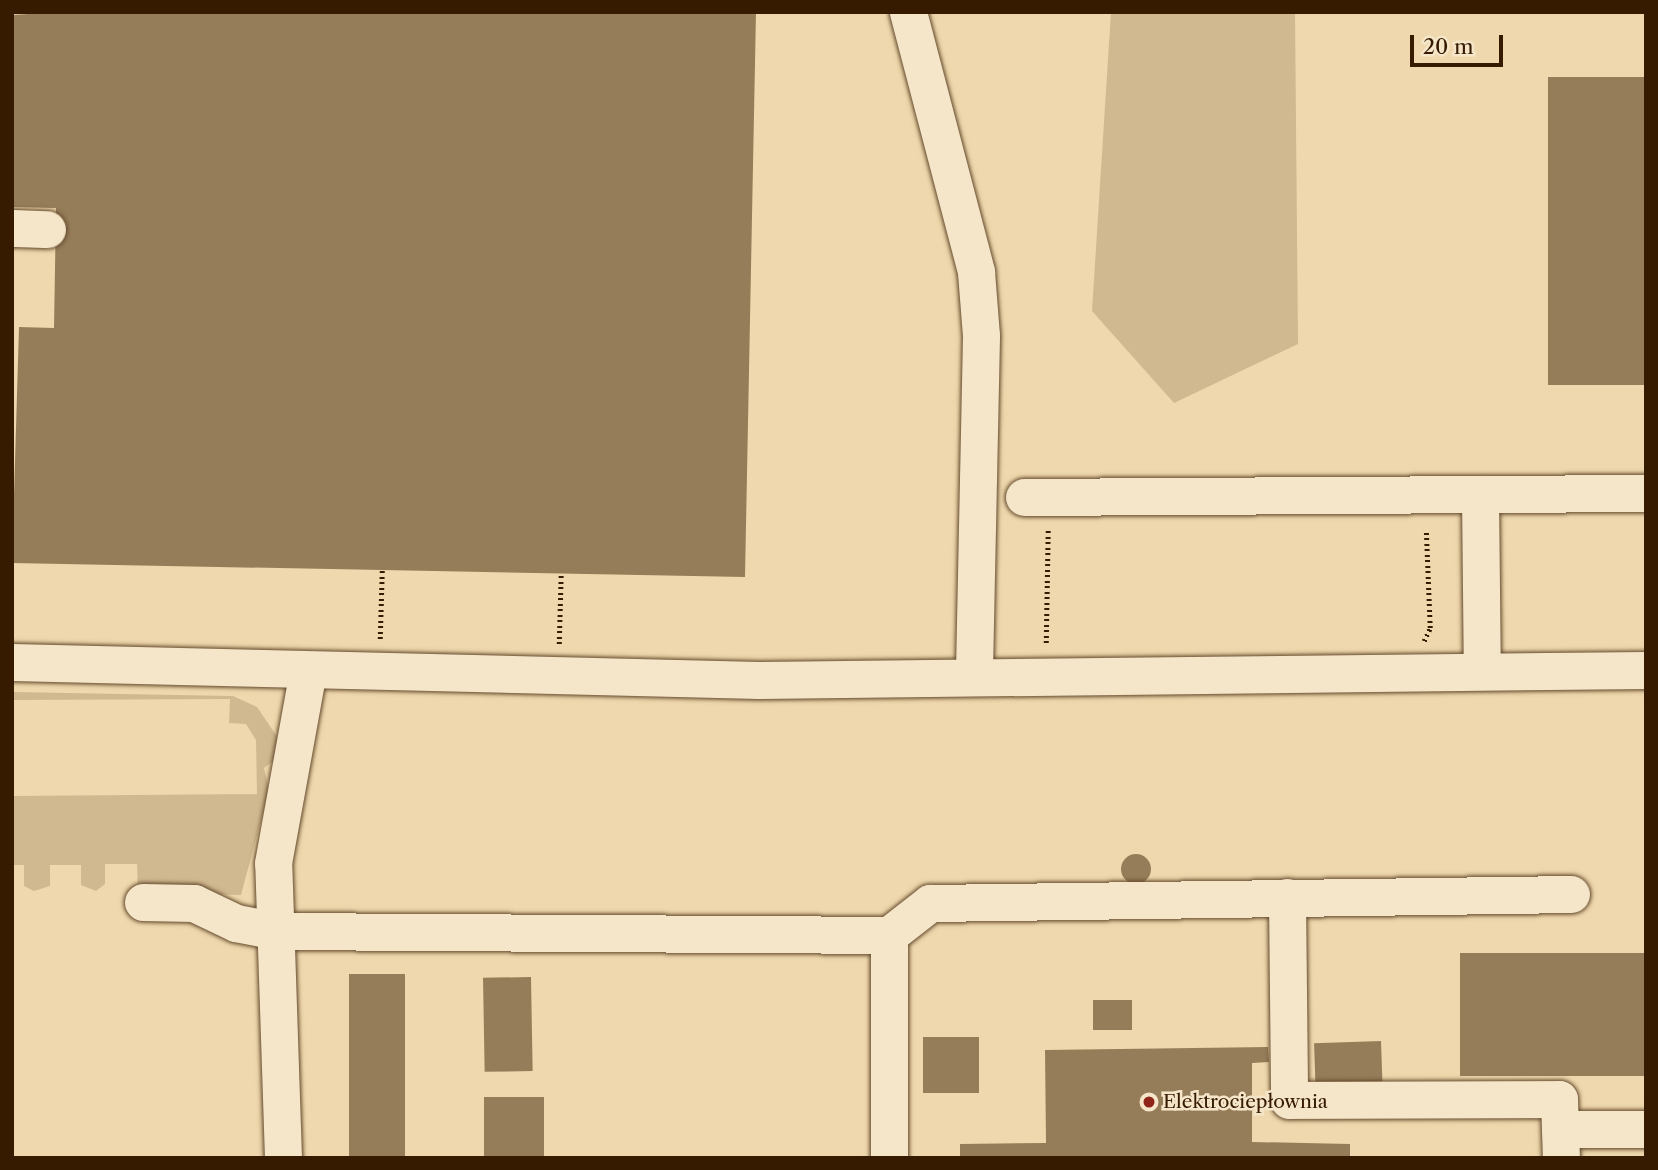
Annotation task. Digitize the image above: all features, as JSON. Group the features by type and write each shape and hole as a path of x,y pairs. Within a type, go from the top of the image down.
{"lane":[{"path":"908,12 976,272 981,336 974,675"},
{"path":"1024,497 1645,493"},
{"path":"1480,494 1482,671"},
{"path":"12,662 760,680 974,675 1646,670"},
{"path":"283,1158 273,863 308,671"},
{"path":"144,902 194,903 236,923 277,931 889,935 930,903 1571,894"},
{"path":"1287,897 1289,1100 1559,1099 1560,1144 1646,1129"},
{"path":"889,935 889,1158"}],"path":[{"path":"1421,648 1430,628 1425,524"},
{"path":"1045,657 1048,525"},
{"path":"380,641 382,570"},
{"path":"559,639 561,573"}],"shaded area":[{"path":"1111,12 1295,12 1298,344 1174,403 1092,311"},
{"path":"12,692 233,696 257,707 278,738 276,759 264,768 269,790 241,895 138,892 137,864 105,864 105,884 96,891 81,885 81,865 50,865 50,886 34,891 24,886 24,865 12,865 12,796 257,794 256,740 246,724 229,723 230,699 12,700"}],"building":[{"path":"60,12 756,12 745,577 12,563 19,327 54,328 56,208 12,207 12,15"},
{"path":"1548,77 1646,77 1646,385 1548,385"},
{"path":"1136,854 1147,858 1151,869 1147,880 1136,884 1125,880 1121,869 1125,858"},
{"path":"1460,953 1646,953 1646,1076 1460,1076"},
{"path":"349,974 405,974 405,1158 349,1158"},
{"path":"531,977 533,1071 485,1072 483,978"},
{"path":"1093,1000 1132,1000 1132,1030 1093,1030"},
{"path":"923,1037 979,1037 979,1093 923,1093"},
{"path":"1381,1041 1383,1088 1316,1090 1314,1043"},
{"name":"Elektrociepłownia","path":"1268,1047 1269,1062 1252,1063 1252,1142 1350,1144 1350,1158 960,1158 960,1144 1046,1143 1045,1050"},
{"path":"484,1097 544,1097 544,1158 484,1158"}],"place":[{"name":"Elektrociepłownia","path":"1149,1102"}]}
